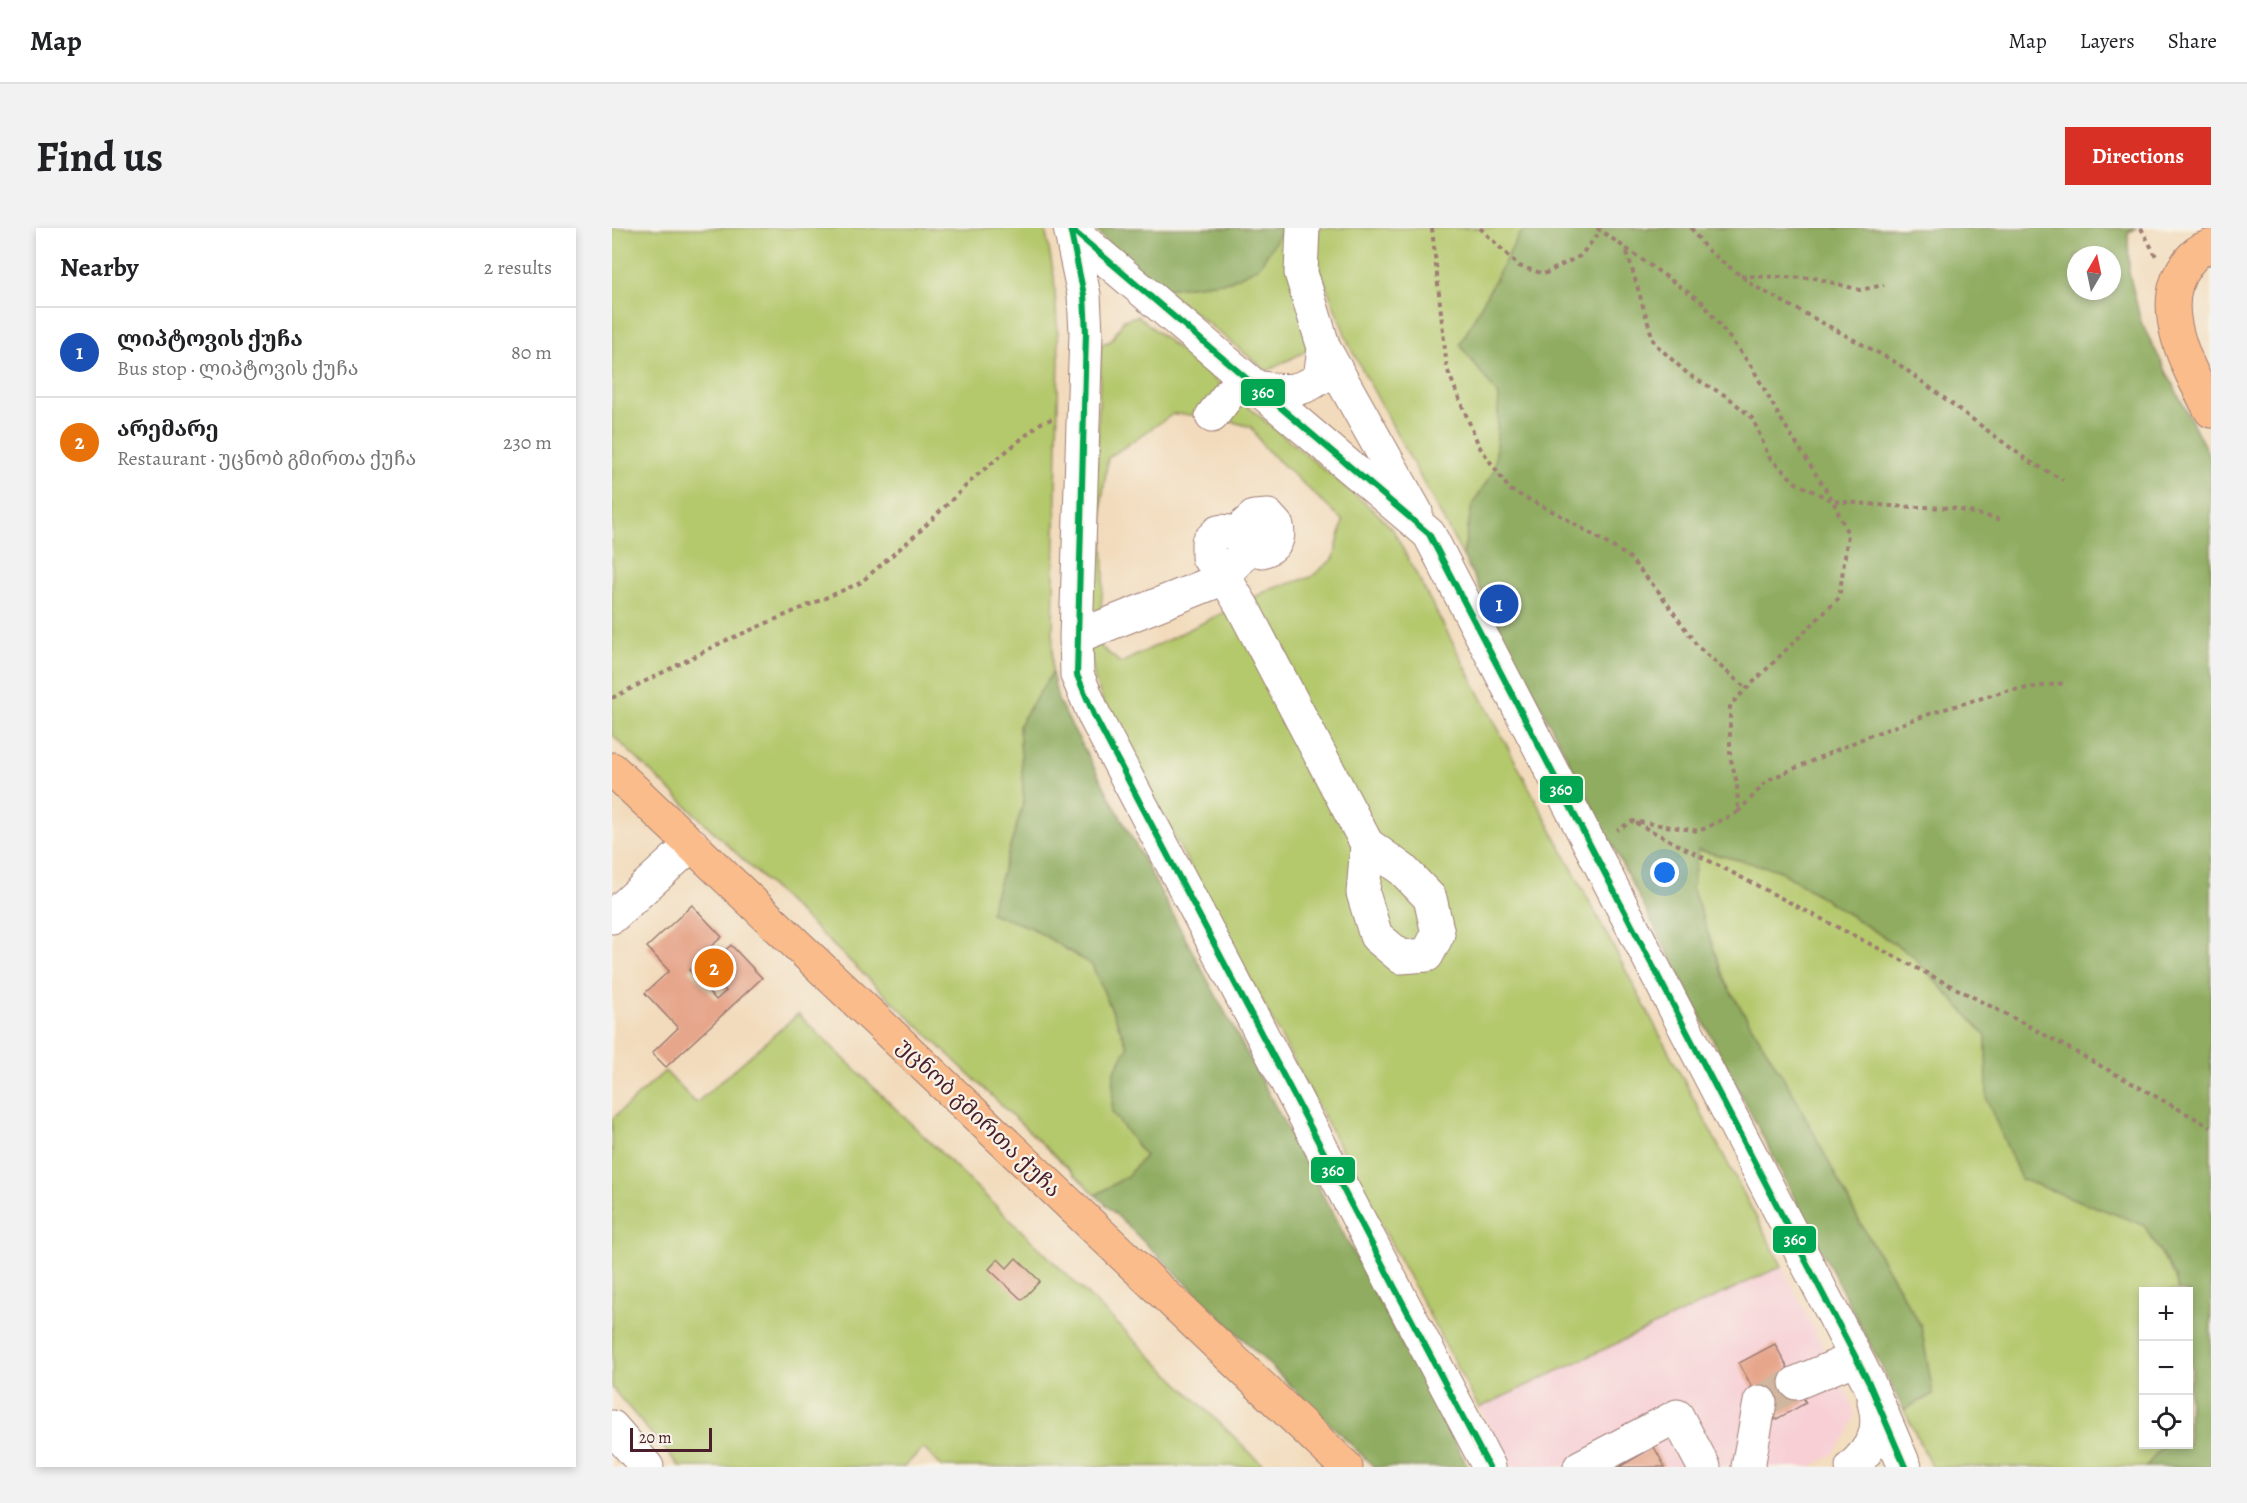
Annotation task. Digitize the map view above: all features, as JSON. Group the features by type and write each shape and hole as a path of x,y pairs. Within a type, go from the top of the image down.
{"main road":[{"path":"2211,246 2197,250 2177,278 2173,305 2178,335 2191,374 2211,411"},
{"name":"უცნობ გმირთა ქუჩა","path":"612,769 1346,1467"}],"street":[{"path":"1303,228 1301,273 1324,348 1429,534 1590,844 1863,1370 1905,1467"},
{"path":"1071,229 1429,534"},
{"path":"1071,229 1084,295 1086,333 1076,637 1077,675 1095,717 1489,1467"},
{"path":"1086,333 1103,302 1113,297 1147,295"},
{"path":"1250,381 1280,392 1305,389 1320,378 1324,348"},
{"path":"1212,416 1250,381"},
{"path":"1243,540 1225,530 1218,532 1208,542 1206,549 1213,563 1226,573 1367,844"},
{"path":"1076,637 1226,573"},
{"path":"612,917 692,844"},
{"path":"1796,1383 1863,1370"},
{"path":"1852,1467 1868,1453 1878,1432 1878,1416 1863,1370"},
{"path":"1748,1467 1760,1402"},
{"path":"1581,1467 1677,1416 1704,1467"},
{"path":"612,1427 647,1467"}],"path":[{"path":"1432,228 1447,369 1479,446 1510,490 1560,515 1629,557 1659,592 1698,647 1747,689"},
{"path":"1480,228 1519,266 1544,274 1580,256 1599,229 1627,252 1702,303 1752,367 1779,416 1833,501 1848,534 1839,598 1730,705 1730,756 1737,783 1738,812"},
{"path":"1691,228 1706,249 1754,286 1897,363 2027,460 2063,480"},
{"path":"1627,252 1654,343 1689,375 1728,397 1753,419 1769,458 1796,483 1833,501 1952,508 2002,520"},
{"path":"1740,276 1815,278 1860,290 1884,285"},
{"path":"612,698 724,641 860,583 919,532 976,476 1041,423 1064,414"},
{"path":"1590,844 1633,821 1699,831 1738,812 1768,780 1871,735 1938,711 2006,691 2065,683"},
{"path":"1633,821 2025,1024 2211,1127"}],"shaded area":[{"path":"1782,1266 1851,1402 1855,1415 1847,1434 1831,1456 1810,1467 1511,1467 1479,1408"}],"green space":[{"path":"612,228 1045,228 1054,276 1059,355 1052,673 1019,725 1024,801 990,913 1032,928 1092,965 1128,1047 1114,1072 1112,1111 1145,1156 1126,1177 1096,1195 612,735"},
{"path":"1094,228 1284,228 1259,267 1230,281 1165,289 1118,254"},
{"path":"1284,228 1291,228 1308,350 1267,371 1165,289 1230,281 1258,267"},
{"path":"1318,228 1536,228 1520,233 1460,345 1499,396 1495,469 1472,505 1463,556 1350,347 1316,260"},
{"path":"1536,228 2136,228 2128,233 2129,273 2141,322 2211,459 2211,1467 2146,1467 2160,1449 2193,1449 2193,1287 2177,1287 2175,1276 2144,1225 2021,1179 1987,1100 1986,1036 1911,954 1779,870 1698,850 1692,888 1726,984 1794,1095 1858,1219 1921,1326 1933,1394 1904,1410 1463,556 1472,505 1495,469 1499,396 1460,345 1520,233"},
{"path":"1138,316 1378,514 1393,530 1782,1266 1479,1408 1106,709 1095,681 1090,650 1101,344 1111,341 1124,320","holes":["1173,414 1212,416 1251,427 1264,447 1343,521 1334,558 1311,577 1271,589 1121,663 1101,647 1099,629 1104,575 1102,500 1108,458"]},
{"path":"1052,673 1058,700 1468,1467 1374,1467 1096,1195 1126,1177 1145,1156 1112,1112 1114,1072 1128,1047 1092,965 1032,928 990,913 1024,801 1019,725"},
{"path":"1698,850 1779,870 1911,954 1986,1036 1987,1100 2021,1179 2144,1225 2175,1276 2177,1287 2139,1287 2139,1449 2160,1449 2146,1467 1932,1467 1904,1410 1933,1394 1921,1326 1858,1219 1794,1095 1726,984 1692,888"},
{"path":"798,1014 1264,1466 942,1467 923,1448 904,1467 680,1467 612,1388 612,1119 665,1071 696,1103"}],"building":[{"path":"692,905 722,937 709,948 718,957 731,945 762,978 666,1067 652,1053 678,1028 645,993 669,971 647,947","holes":["699,962 726,991 716,1000 689,970"]},
{"path":"1016,1258 1040,1281 1022,1300 989,1269 998,1259 1007,1268"},
{"path":"1775,1344 1806,1403 1771,1422 1739,1363"},
{"path":"1654,1447 1665,1467 1619,1467"}],"tunnel":[{"path":"1760,1402 1796,1383"}],"transit line":[{"name":"360","path":"1070,228 1429,534 1869,1383 1905,1467"},
{"name":"360","path":"1070,228 1084,295 1086,333 1077,675 1095,717 1489,1467"}],"place":[{"name":"ლიპტოვის ქუჩა","path":"1499,604"},
{"name":"არემარე","path":"714,968"}]}
